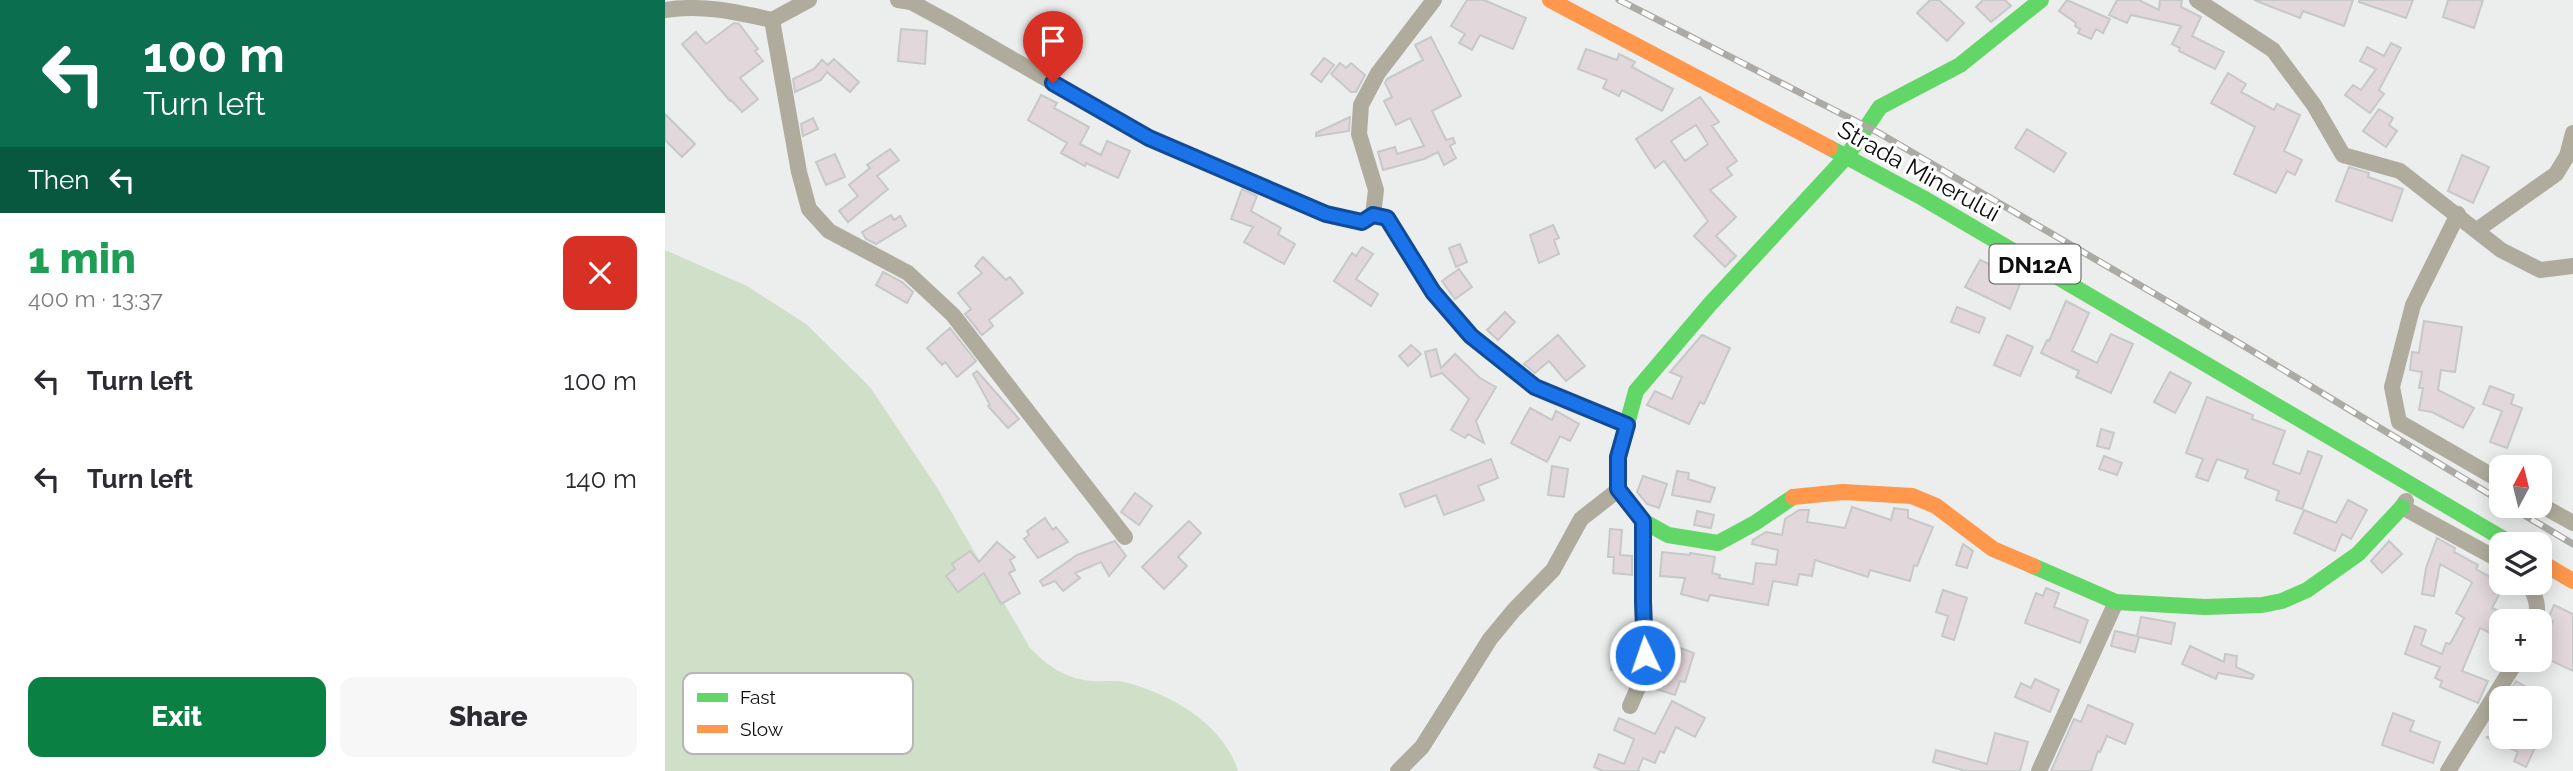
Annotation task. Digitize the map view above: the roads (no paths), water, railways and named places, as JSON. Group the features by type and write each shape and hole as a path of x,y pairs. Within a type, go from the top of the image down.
{"street":[{"path":"665,10 726,9 772,20 809,0"},
{"path":"898,0 911,2 948,22 1149,138 1326,214 1362,222 1373,215 1387,218 1433,292 1471,336 1535,387 1627,425"},
{"path":"1373,215 1376,190 1359,134 1361,105 1378,73 1434,0"},
{"name":"Strada Minerului","path":"1550,0 1847,156 2492,532"},
{"path":"2041,0 1960,65 1880,107 1847,156 1711,303 1636,391 1618,457 1618,489 1643,521 1668,535 1718,543 1755,523 1794,496 1855,492 1912,496 1936,506 1993,549 2116,601 2205,607 2262,605 2282,601 2307,590 2341,568 2372,540 2417,488"},
{"path":"2197,0 2273,50 2314,105 2343,155 2400,171 2501,250 2540,270 2573,266"},
{"path":"772,20 799,172 809,209 829,231 908,273 953,315 1125,537"},
{"path":"2477,230 2556,174 2567,156 2573,133"},
{"path":"2458,214 2413,304 2392,387 2399,422 2489,474"},
{"path":"1398,771 1422,747 1490,639 1553,570 1581,519 1618,489"},
{"path":"2402,506 2489,554"},
{"path":"2552,511 2573,523"},
{"path":"1630,706 1643,676 1645,655 1643,521"},
{"path":"2552,568 2573,580"},
{"path":"2039,771 2116,601"},
{"path":"2448,771 2510,672"}],"railway":[{"path":"1619,0 1879,133 2244,346 2489,494"},
{"path":"2529,518 2573,544"}]}
